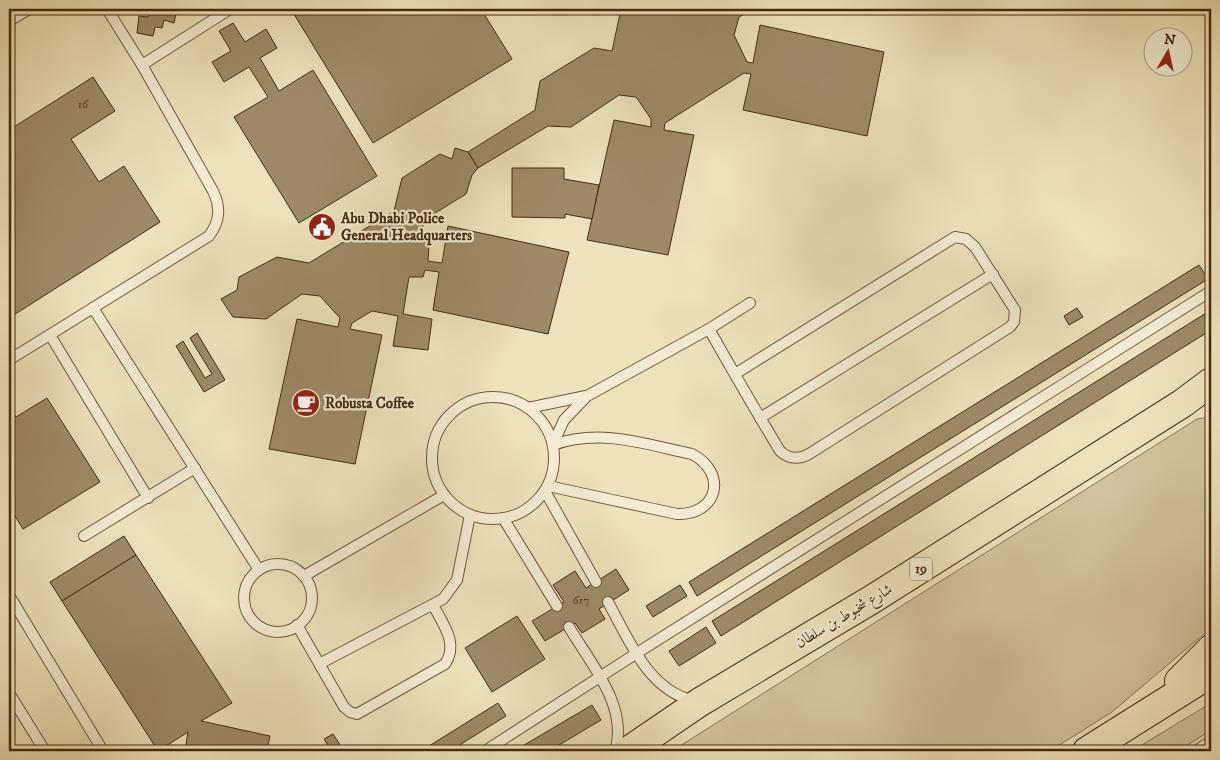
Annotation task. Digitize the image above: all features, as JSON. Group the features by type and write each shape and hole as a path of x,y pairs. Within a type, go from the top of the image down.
{"main road":[{"name":"شارع شخبوط بن سلطان","path":"628,751 700,702 871,600 1184,402 1211,382"},
{"path":"1184,402 1211,398"},
{"path":"1161,704 1185,674 1211,649"},
{"path":"1087,751 1211,673"}],"lane":[{"path":"9,21 29,9"},
{"path":"9,360 209,236 216,226 219,214 218,202 213,191 108,9"},
{"path":"142,65 230,9"},
{"path":"709,329 760,418 785,455 797,458 809,454 1010,328 1014,322 1015,310 993,274 966,238 954,237 735,374"},
{"path":"760,418 993,274"},
{"path":"485,751 636,653 1211,291"},
{"path":"528,408 587,396 709,329 750,303"},
{"path":"93,308 259,570"},
{"path":"50,335 148,498"},
{"path":"553,445 564,420 587,396"},
{"path":"484,397 507,398 528,408 544,424 553,445 553,472 546,488 527,509 503,518 486,519 460,510 444,495 433,474 432,452 438,429 452,411 472,400 484,397"},
{"path":"546,488 689,515 700,510 709,502 714,492 714,480 710,469 703,460 692,454 606,437 579,438 553,445"},
{"path":"84,536 195,468"},
{"path":"546,488 596,582"},
{"path":"304,576 444,495"},
{"path":"320,664 433,605 447,594 457,580 470,515"},
{"path":"503,518 557,606"},
{"path":"283,564 295,568 304,576 310,587 312,599 309,611 298,625 286,630 267,630 256,624 248,614 244,602 245,590 250,578 259,570 271,565 283,564"},
{"path":"9,595 103,751"},
{"path":"608,602 636,653 652,676 662,685 680,696 700,702"},
{"path":"298,625 346,710 353,713 360,712 445,664 449,658 451,643 433,605"},
{"path":"569,627 600,677 613,704 617,718 618,733 615,751"},
{"path":"9,693 45,751"},
{"path":"1196,751 1211,741"}],"shaded area":[{"path":"1211,417 1211,628 1112,712 1050,751 672,751 1197,419"},
{"path":"1211,703 1211,730 1178,751 1132,751"}],"building":[{"path":"159,9 177,9 174,23 164,20 162,28 155,27 153,36 137,33 139,16 148,17 149,10 158,11"},
{"path":"296,9 481,9 512,59 373,143 292,11"},
{"path":"621,9 754,9 739,17 734,35 747,62 753,63 760,25 884,52 867,136 743,110 751,74 744,73 665,123 664,130 694,135 668,255 587,240 614,120 651,127 651,119 636,97 619,95 571,127 548,126 478,168 468,152 535,110 540,81 594,48 612,51"},
{"path":"233,23 245,42 266,29 277,48 260,58 279,91 313,70 377,176 299,223 234,117 268,97 249,67 224,82 212,62 231,51 219,31"},
{"path":"93,77 115,111 71,139 99,182 124,166 160,222 9,318 9,130"},
{"name":"Abu Dhabi Police General Headquarters","path":"455,148 468,152 478,168 472,175 466,194 424,220 421,239 429,246 428,261 442,263 448,226 569,252 548,334 433,310 439,272 425,270 423,277 409,277 403,314 432,319 428,350 393,346 398,316 372,311 352,323 350,329 382,335 355,464 269,449 297,319 338,327 340,318 320,296 302,294 266,319 233,317 221,299 237,290 239,277 277,257 309,263 394,211 402,178 440,154 452,159"},
{"path":"512,168 564,168 564,179 599,185 592,219 565,214 565,218 512,217"},
{"path":"1199,265 1208,279 697,596 689,582"},
{"path":"1077,308 1083,317 1069,325 1064,316"},
{"path":"1211,310 1211,330 721,636 712,621"},
{"path":"197,333 225,380 204,392 176,346 183,341 205,378 212,374 190,338"},
{"path":"47,398 100,482 23,529 9,506 9,406 16,417"},
{"path":"9,520 14,529 9,532"},
{"path":"124,536 136,555 62,601 50,582"},
{"path":"136,555 232,703 201,721 270,736 267,751 185,751 188,732 158,751 62,601"},
{"path":"616,569 629,590 599,609 605,619 582,633 575,623 545,641 532,621 564,602 553,585 575,571 586,588"},
{"path":"680,585 687,596 653,617 646,606"},
{"path":"517,616 545,659 492,692 465,648"},
{"path":"706,627 716,643 679,666 669,651"},
{"path":"498,703 506,716 450,751 421,751"},
{"path":"592,705 601,720 549,751 514,751"},
{"path":"333,734 344,751 331,751 324,739"}],"place":[{"name":"Abu Dhabi Police General Headquarters","path":"322,227"},
{"name":"Robusta Coffee","path":"306,403"}]}
